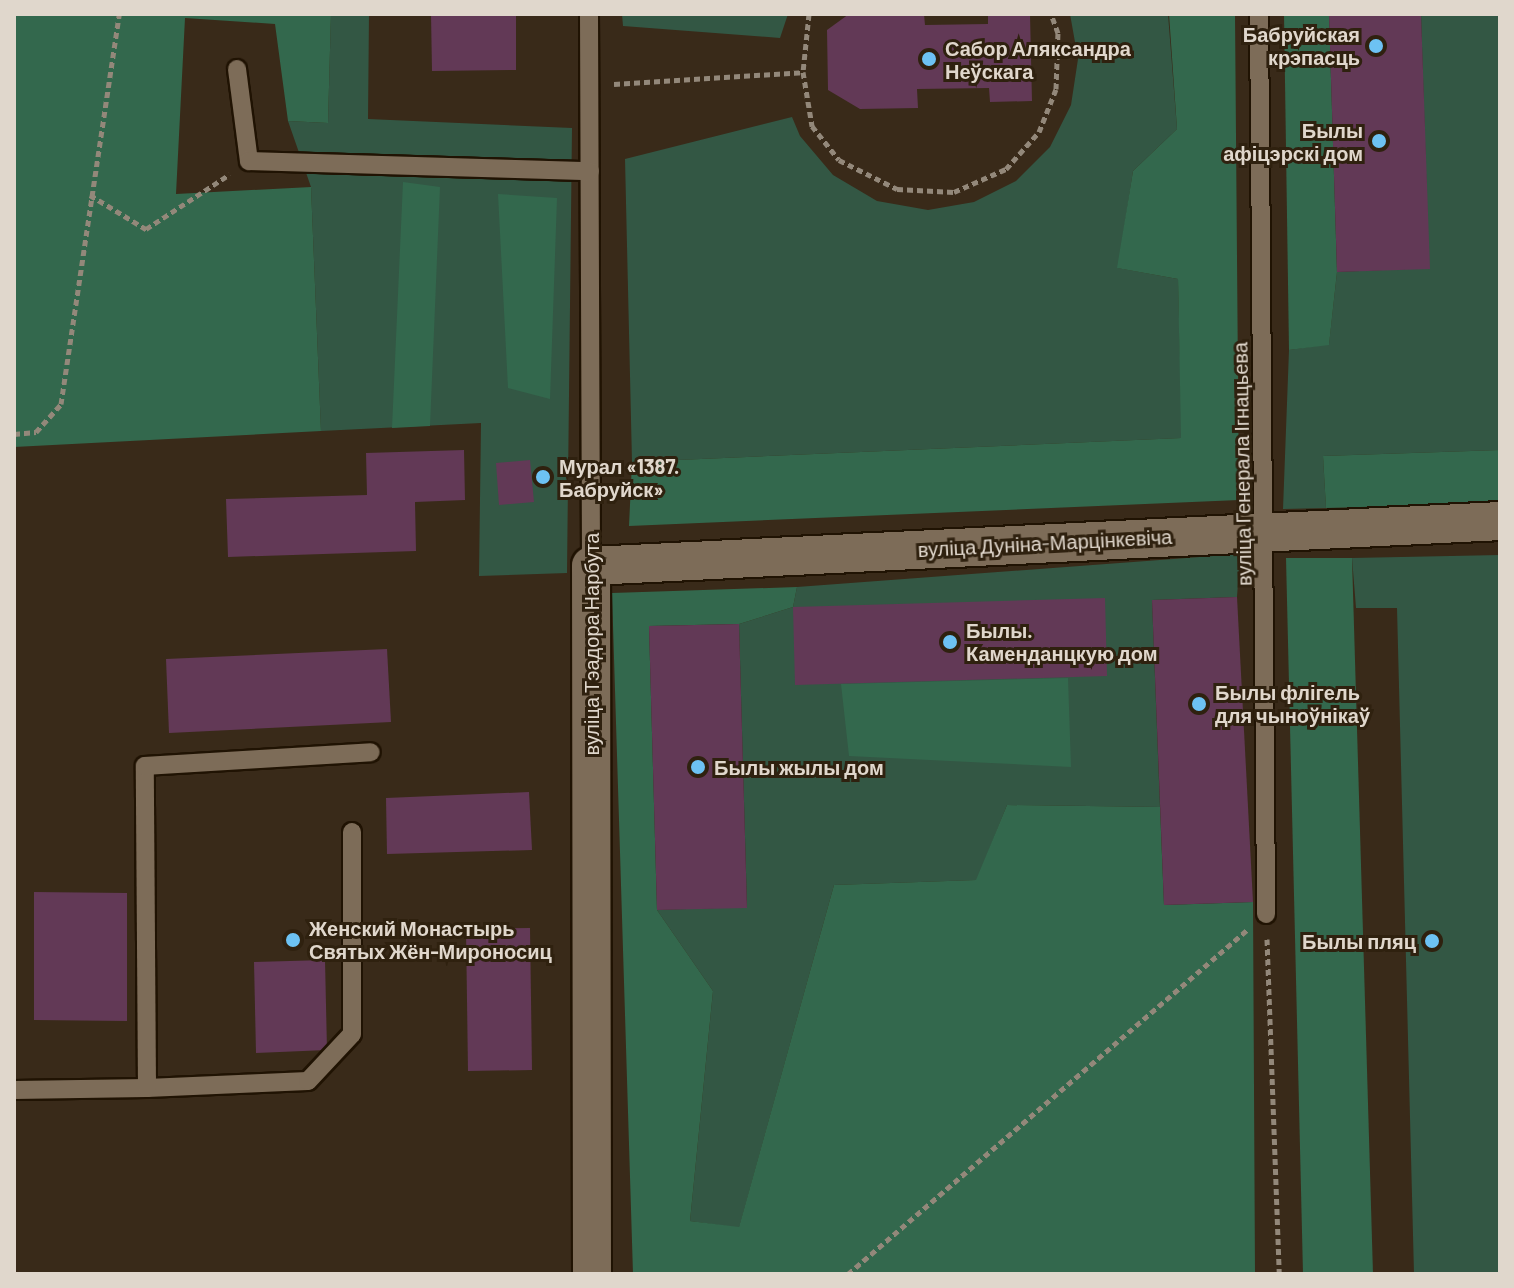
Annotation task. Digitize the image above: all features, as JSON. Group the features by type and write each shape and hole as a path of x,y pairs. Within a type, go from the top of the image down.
{"street":[{"name":"вуліца Дуніна-Марцінкевіча","path":"591,566 1500,521"},
{"name":"вуліца Тэадора Нарбута","path":"591,566 592,1274"}],"lane":[{"name":"вуліца Тэадора Нарбута","path":"589,14 591,566"},
{"name":"вуліца Генерала Ігнацьева","path":"1259,14 1266,532 1266,914"},
{"path":"237,69 249,161 590,171"},
{"path":"147,1088 145,766 371,752"},
{"path":"14,1090 308,1081 352,1034 352,832"}],"path":[{"path":"14,434 36,432 61,404 119,14"},
{"path":"809,14 803,72 812,126 839,160 897,189 954,192 1006,169 1039,132 1056,89 1058,33 1051,14"},
{"path":"589,85 803,72"},
{"path":"90,195 146,229 249,161"},
{"path":"848,1274 1266,914"},
{"path":"1266,914 1279,1274"}],"green space":[{"path":"14,14 331,14 328,123 288,121 275,24 185,18 176,194 311,187 321,431 14,447"},
{"path":"331,14 369,14 368,119 572,128 567,573 479,576 481,423 321,431 311,187 288,121 328,123"},
{"path":"622,14 788,14 780,38 623,26"},
{"path":"1070,14 1168,14 1177,129 1133,171 1118,268 1178,279 1182,438 632,462 625,159 792,117 800,136 833,175 877,201 928,210 974,202 1016,181 1050,147 1071,105 1078,59"},
{"path":"1169,14 1235,14 1239,500 629,526 632,462 1181,438 1178,279 1117,268 1133,171 1177,129"},
{"path":"1284,14 1329,14 1337,272 1329,345 1289,350"},
{"path":"1421,14 1500,14 1500,450 1323,456 1326,508 1283,509 1289,350 1329,344 1337,272 1429,268"},
{"path":"403,182 440,187 430,426 392,428"},
{"path":"498,194 557,198 550,399 508,388"},
{"path":"1500,450 1500,503 1326,508 1323,456"},
{"path":"1240,554 1237,597 1152,600 1160,807 1007,805 977,880 834,885 739,1228 690,1221 713,991 657,910 747,907 739,624 793,607 797,587"},
{"name":"Былы пляц","path":"1500,555 1500,1274 1414,1274 1397,608 1356,608 1352,558"},
{"path":"1286,558 1352,558 1373,1274 1303,1274"},
{"path":"797,587 793,607 739,624 649,626 657,910 713,991 690,1221 739,1227 834,885 976,880 1007,805 1160,807 1164,905 1253,902 1255,1274 633,1274 612,593"},
{"path":"1068,678 1071,767 849,756 841,684"}],"building":[{"path":"431,14 516,14 516,70 432,71"},
{"name":"Сабор Аляксандра Неўскага","path":"849,14 924,14 925,25 988,24 988,14 1030,14 1032,101 990,102 989,88 917,89 918,108 860,109 828,90 827,30"},
{"name":"Былы афіцэрскі дом","path":"1329,14 1421,14 1430,269 1337,272"},
{"path":"464,450 465,500 415,502 416,551 228,557 226,499 367,495 366,453"},
{"path":"530,460 534,502 499,505 496,463"},
{"name":"Былы флігель для чыноўнікаў","path":"1237,597 1253,902 1164,905 1152,600"},
{"name":"Былы. Каменданцкую дом","path":"1105,598 1107,676 795,685 793,607"},
{"name":"Былы жылы дом","path":"739,624 747,908 657,910 649,626"},
{"path":"387,649 391,722 169,733 166,659"},
{"path":"529,792 532,850 387,854 386,798"},
{"path":"34,892 127,893 127,1021 34,1020"},
{"path":"530,928 532,1070 468,1071 466,929"},
{"path":"325,960 327,1050 256,1053 254,962"}],"place":[{"name":"Бабруйская крэпасць","path":"1376,46"},
{"name":"Сабор Аляксандра Неўскага","path":"929,59"},
{"name":"Былы афіцэрскі дом","path":"1379,141"},
{"name":"Мурал «1387. Бабруйск»","path":"543,477"},
{"name":"Былы. Каменданцкую дом","path":"950,642"},
{"name":"Былы флігель для чыноўнікаў","path":"1199,704"},
{"name":"Былы жылы дом","path":"698,767"},
{"name":"Женский Монастырь Святых Жён-Мироносиц","path":"293,940"},
{"name":"Былы пляц","path":"1432,941"}]}
